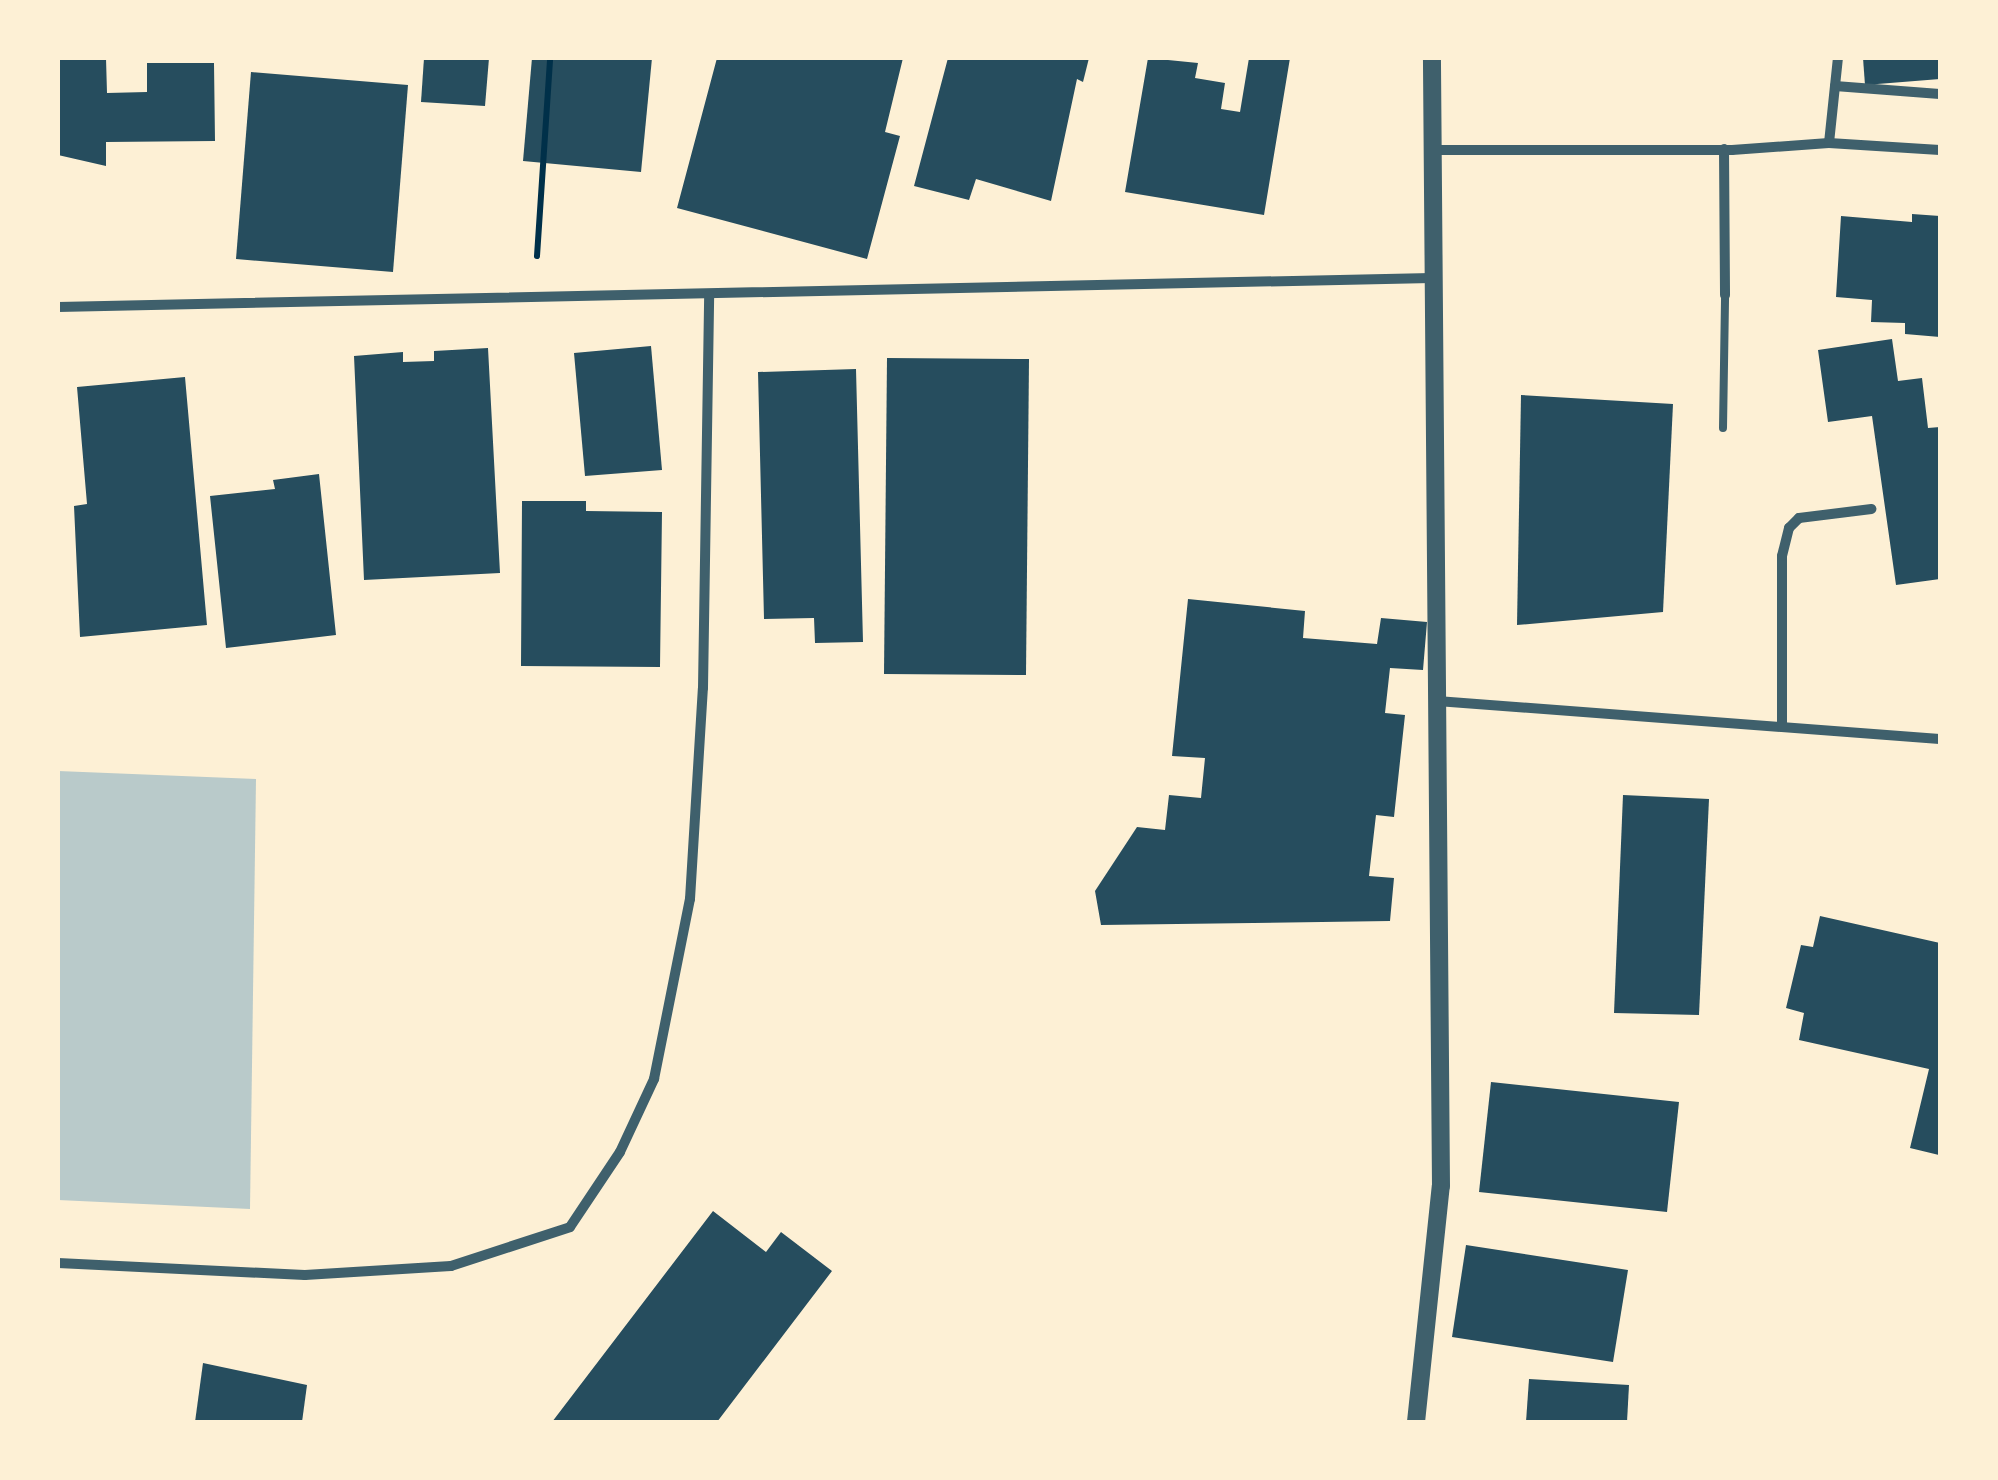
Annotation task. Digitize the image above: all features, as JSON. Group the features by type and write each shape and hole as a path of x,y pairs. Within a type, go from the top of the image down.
{"street":[{"path":"1416,1422 1442,1186 1432,58"},
{"path":"1829,143 1838,58"},
{"path":"1836,86 1940,94"},
{"path":"1432,150 1724,149 1829,143 1940,150"},
{"path":"1724,149 1725,295"},
{"path":"58,307 1432,278"},
{"path":"58,1264 305,1275 450,1266 570,1226 620,1152 654,1079 690,899 702,688 709,294"},
{"path":"1782,726 1782,556 1789,528 1800,518 1871,509"},
{"path":"1437,700 1940,738"}],"lane":[{"path":"1724,428 1725,295"}],"path":[{"path":"534,298 550,58"}],"shaded area":[{"path":"58,771 256,779 250,1209 58,1200"}],"building":[{"path":"58,58 106,58 107,93 147,92 147,63 214,63 215,141 106,142 106,166 58,155"},
{"path":"424,58 489,58 485,106 421,102"},
{"path":"532,58 652,58 641,172 523,161"},
{"path":"717,58 903,58 885,132 900,136 867,259 677,208"},
{"path":"948,58 1089,58 1083,82 1077,79 1051,201 976,179 969,200 914,186"},
{"path":"1148,58 1198,63 1195,78 1225,83 1221,109 1240,112 1249,58 1290,58 1264,215 1125,192"},
{"path":"1863,58 1940,58 1940,79 1865,85"},
{"path":"251,72 408,85 393,272 236,259"},
{"path":"1912,214 1940,216 1940,337 1905,334 1905,323 1871,322 1872,300 1836,297 1841,216 1912,222"},
{"path":"1892,339 1898,381 1922,378 1928,428 1940,427 1940,579 1896,585 1872,416 1828,422 1818,350"},
{"path":"651,346 662,470 585,476 574,353"},
{"path":"488,348 500,573 364,580 354,356 403,352 403,362 434,361 434,351"},
{"path":"887,358 1029,359 1026,675 884,674"},
{"path":"856,369 863,642 815,643 814,618 764,619 758,372"},
{"path":"185,377 207,625 80,637 74,506 87,504 77,387"},
{"path":"1521,395 1673,404 1663,612 1517,625"},
{"path":"319,474 336,635 226,648 210,496 275,489 273,480"},
{"path":"522,501 586,501 586,511 662,512 660,667 521,666"},
{"path":"1188,599 1305,611 1303,638 1377,644 1381,618 1427,622 1423,670 1390,668 1385,713 1405,715 1394,817 1376,815 1369,876 1394,878 1390,921 1101,925 1095,891 1137,827 1165,830 1169,795 1201,798 1205,758 1172,756"},
{"path":"1623,795 1709,799 1699,1015 1614,1013"},
{"path":"1820,916 1940,943 1939,1155 1910,1148 1929,1069 1799,1040 1804,1013 1786,1008 1801,945 1813,947"},
{"path":"1491,1082 1679,1102 1667,1212 1479,1192"},
{"path":"713,1211 766,1252 781,1232 832,1271 717,1422 552,1422"},
{"path":"1466,1245 1628,1270 1613,1362 1452,1337"},
{"path":"203,1363 307,1385 302,1422 195,1422"},
{"path":"1529,1379 1629,1385 1627,1422 1526,1422"}]}
